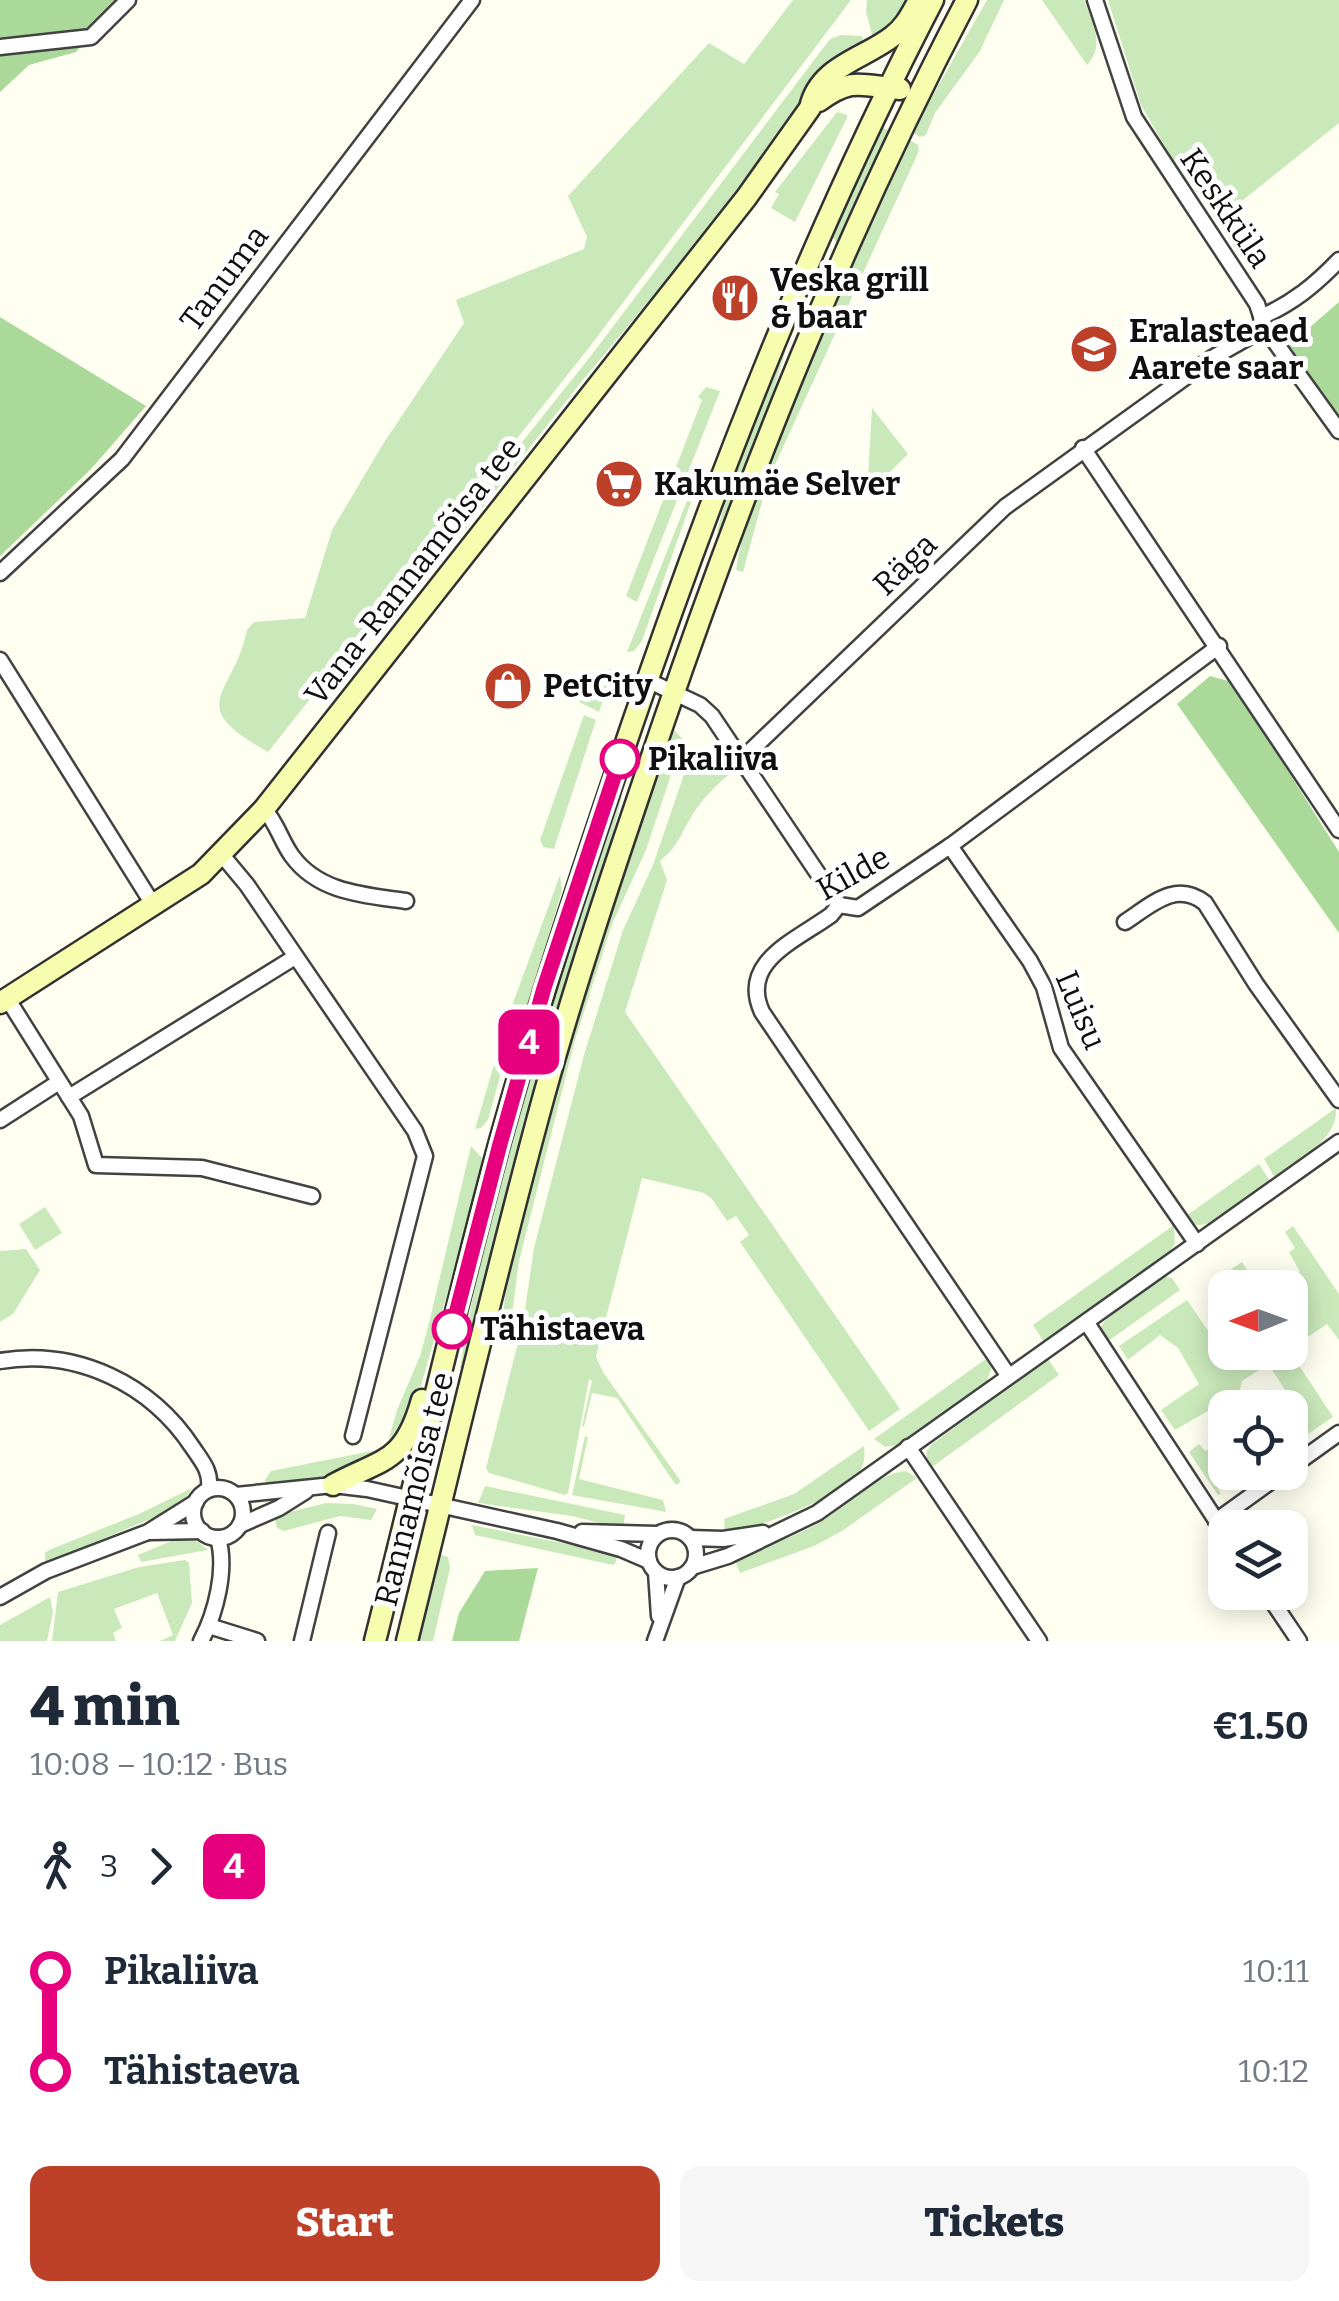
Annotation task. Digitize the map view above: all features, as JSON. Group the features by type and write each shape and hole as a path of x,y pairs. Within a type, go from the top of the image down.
{"main road":[{"name":"Vana-Rannamõisa tee","path":"810,108 812,96 830,76 848,60 896,34 923,0"},
{"name":"Rannamõisa tee","path":"375,1641 500,1144 544,988 648,680 753,392 811,253 934,0"},
{"name":"Rannamõisa tee","path":"407,1641 544,1096 614,866 782,400 836,272 928,74 968,0"},
{"path":"888,88 902,89 928,74"},
{"name":"Vana-Rannamõisa tee","path":"3,1001 154,906 201,874 222,854 264,810 746,198 810,108 838,86 850,83 888,88"},
{"path":"333,1486 366,1472 403,1446 416,1421 428,1380 443,1365"}],"street":[{"path":"0,47 91,37 128,0"},
{"name":"Tanuma","path":"0,573 122,459 472,0"},
{"name":"Keskküla","path":"1095,0 1134,117 1252,297 1263,323 1339,431"},
{"name":"Räga","path":"742,760 1005,506 1287,306 1339,260"},
{"path":"1083,448 1339,830"},
{"name":"Kilde","path":"1008,1374 762,1012 755,998 756,976 764,964 838,905 858,908 950,846 1219,646"},
{"path":"0,660 154,906"},
{"path":"648,680 700,705 712,716 838,905"},
{"path":"264,810 291,855 314,878 334,888 406,902"},
{"name":"Luisu","path":"950,846 1030,961 1044,988 1061,1048 1197,1244"},
{"path":"222,854 415,1131 425,1156 353,1436"},
{"path":"1125,922 1179,892 1194,894 1206,902 1256,984 1339,1100"},
{"path":"70,1097 294,957"},
{"path":"3,1001 70,1097 89,1134 96,1165 202,1168 312,1196"},
{"path":"0,1120 59,1082"},
{"path":"0,1596 46,1571 148,1532 210,1489 223,1488 236,1494 310,1487 367,1488 557,1530 622,1549 670,1578 678,1577 692,1567 728,1556 817,1512 1339,1142"},
{"path":"1088,1323 1210,1510"},
{"path":"0,1362 18,1358 52,1360 105,1372 153,1400 180,1427 211,1475 210,1489"},
{"path":"1308,1455 1339,1433"},
{"path":"908,1446 1040,1641"},
{"path":"148,1532 202,1531 218,1538 279,1508 310,1487"},
{"path":"1241,1510 1264,1490"},
{"path":"236,1494 243,1510 240,1526"},
{"path":"196,1502 194,1518 202,1531"},
{"path":"557,1530 657,1534 673,1529 690,1538 723,1540 779,1530"},
{"path":"302,1641 328,1533"},
{"path":"657,1534 649,1546 660,1620"},
{"path":"201,1641 210,1626 222,1550 218,1538"},
{"path":"690,1538 696,1552 692,1567"},
{"path":"655,1641 678,1577"},
{"path":"1278,1610 1299,1641"},
{"path":"210,1626 257,1641"}],"green space":[{"path":"0,0 118,0 76,52 29,65 0,92"},
{"path":"793,0 851,0 588,349 268,752 242,736 226,722 220,698 247,630 254,622 305,618 332,530 383,444 464,323 456,300 584,249 587,237 568,196 709,43 744,64"},
{"path":"867,0 912,0 900,20 873,38"},
{"path":"987,0 1004,0 980,51 935,113 926,135 920,137 912,132"},
{"path":"1042,0 1084,0 1097,42 1087,65"},
{"path":"1108,0 1339,0 1339,123 1217,221 1169,154 1141,105"},
{"path":"862,36 864,43 847,51 821,75 702,237 450,549 442,542 590,357 830,39"},
{"path":"837,112 847,118 795,222 771,208 779,194 775,192"},
{"path":"881,126 891,132 837,244 831,234"},
{"path":"908,139 918,145 919,151 768,480 743,572 736,570 754,499 796,393"},
{"path":"1339,302 1339,420 1287,347"},
{"path":"0,317 146,406 91,469 0,556"},
{"path":"780,350 785,352 766,416 721,532 717,531 738,457"},
{"path":"706,387 720,391 637,602 626,596 702,400 698,397"},
{"path":"872,408 908,454 867,495"},
{"path":"687,501 691,502 642,641 634,651 627,652"},
{"path":"605,669 613,669 599,712 579,702"},
{"path":"1210,676 1232,682 1339,852 1339,933 1177,704"},
{"path":"584,715 596,720 554,849 543,847 540,840"},
{"path":"674,730 683,739 646,850 612,924 575,1040 519,1261 511,1322 503,1320 506,1281 579,1010"},
{"path":"691,754 718,756 733,771 701,802 675,845 660,861 667,880 625,1012 900,1409 869,1431 740,1242 749,1235 736,1216 727,1221 704,1193 642,1178 600,1341 524,1316 534,1248 584,1055 623,930 653,865"},
{"path":"618,795 622,796 605,866 465,1369 460,1368 489,1222 508,1150 549,1007"},
{"path":"560,875 562,890 533,990 504,1062 488,1120 475,1129 509,1014"},
{"path":"1336,1108 1331,1130 1324,1140 1275,1178 1264,1159"},
{"path":"471,1146 483,1159 483,1169 416,1403 390,1448 388,1442 397,1410 429,1323"},
{"path":"1259,1164 1270,1181 1212,1222 1197,1225 1183,1218"},
{"path":"45,1207 62,1233 35,1250 19,1224"},
{"path":"1174,1225 1175,1243 1168,1254 1044,1342 1033,1325"},
{"path":"1293,1226 1339,1294 1339,1340 1327,1324 1308,1337 1308,1270 1299,1270 1289,1252 1295,1248 1285,1232"},
{"path":"26,1249 40,1270 13,1314 0,1322 0,1251"},
{"path":"1242,1262 1247,1270 1230,1270"},
{"path":"1164,1276 1172,1278 1180,1290 1104,1344 1101,1326 1109,1316"},
{"path":"1187,1300 1208,1331 1208,1370 1259,1370 1242,1381 1240,1390 1208,1390 1208,1411 1175,1430 1161,1410 1199,1384 1178,1348 1160,1335 1128,1360 1119,1346"},
{"path":"524,1319 599,1344 596,1357 603,1372 680,1480 679,1484 675,1484 617,1398 592,1393 582,1426 592,1381 589,1379 568,1493 489,1473 486,1468"},
{"path":"990,1356 992,1367 987,1381 898,1445 885,1447 874,1439"},
{"path":"1048,1359 1059,1375 928,1470 926,1452 932,1444"},
{"path":"1272,1370 1302,1370 1333,1417 1308,1434 1308,1390 1285,1390"},
{"path":"585,1436 588,1437 579,1479 663,1500 666,1512 572,1495"},
{"path":"1199,1444 1205,1451 1208,1449 1208,1480 1189,1452"},
{"path":"864,1446 861,1469 837,1490 778,1518 725,1534 724,1519 794,1494"},
{"path":"380,1452 362,1467 268,1489 265,1480 271,1471"},
{"path":"906,1471 917,1478 842,1531 814,1546 740,1573 734,1558 813,1526 873,1483"},
{"path":"485,1486 625,1515 623,1529 572,1516 478,1503"},
{"path":"192,1488 184,1500 167,1512 45,1563 49,1550"},
{"path":"326,1503 377,1509 371,1520 340,1516 284,1531 277,1528 274,1516"},
{"path":"472,1525 617,1554 616,1562 613,1565 475,1535"},
{"path":"179,1538 197,1541 208,1550 141,1562 138,1555"},
{"path":"439,1554 448,1557 450,1568 433,1641 418,1641"},
{"path":"185,1560 189,1563 192,1603 175,1641 160,1641 173,1635 157,1593 114,1609 122,1628 113,1633 116,1641 52,1641 58,1592 139,1567"},
{"path":"538,1568 519,1641 452,1641 459,1613 485,1571"},
{"path":"50,1597 53,1612 47,1641 0,1641 0,1625"}],"bus line":[{"name":"4","path":"452,1329 544,988 620,759"}],"place":[{"name":"Veska grill & baar","path":"735,298"},
{"name":"Eralasteaed Aarete saar","path":"1094,349"},
{"name":"Kakumäe Selver","path":"619,484"},
{"name":"PetCity","path":"508,686"},
{"name":"Pikaliiva","path":"620,759"},
{"name":"Tähistaeva","path":"452,1329"}]}
